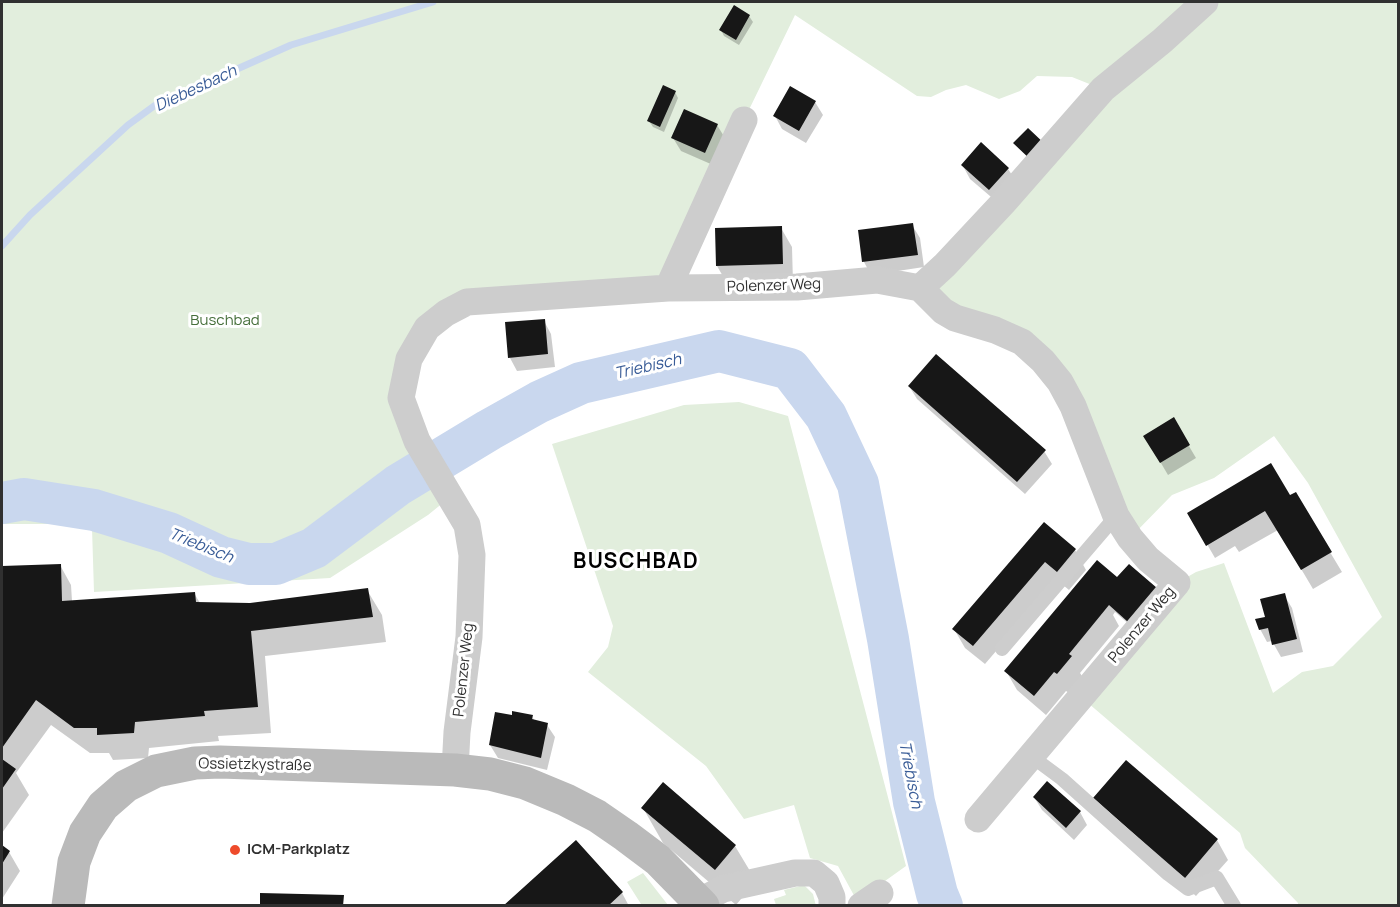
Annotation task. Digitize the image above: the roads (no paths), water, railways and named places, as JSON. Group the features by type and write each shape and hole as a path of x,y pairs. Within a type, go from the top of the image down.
{"main road":[{"name":"Ossietzkystraße","path":"68,906 74,862 85,833 103,806 126,786 156,771 195,763 220,762 455,770 490,774 525,783 597,816 658,860 701,903"}],"street":[{"path":"920,288 945,265 1003,203 1103,89 1205,2"},
{"path":"668,288 744,120"},
{"name":"Polenzer Weg","path":"455,770 457,732 469,637 472,555 467,525 417,441 401,398 409,358 427,328 446,313 467,302 668,288 797,287 877,280 920,288 943,311 955,318 995,330 1022,342 1043,361 1060,382 1073,406 1116,516 1130,538 1148,559 1177,583 978,819"},
{"path":"701,903 723,889 795,873 814,873 826,883 832,897 832,906"}],"lane":[{"path":"1002,649 1116,516"},
{"path":"1030,756 1062,779 1181,884 1188,889 1217,878 1234,906"}],"waterway":[{"name":"Diebesbach","path":"2,246 30,215 128,125 154,106 291,45 433,2"},
{"name":"Triebisch","path":"2,503 24,499 94,510 169,533 221,557 249,564 276,564 314,548 398,485 489,430 539,402 581,383 719,351 790,369 826,416 858,484 888,639 914,802 942,906"}],"place":[{"name":"ICM-Parkplatz","path":"235,850"}],"district":[{"name":"BUSCHBAD","path":"636,562"}],"park label":[{"name":"Buschbad","path":"225,321"}]}
